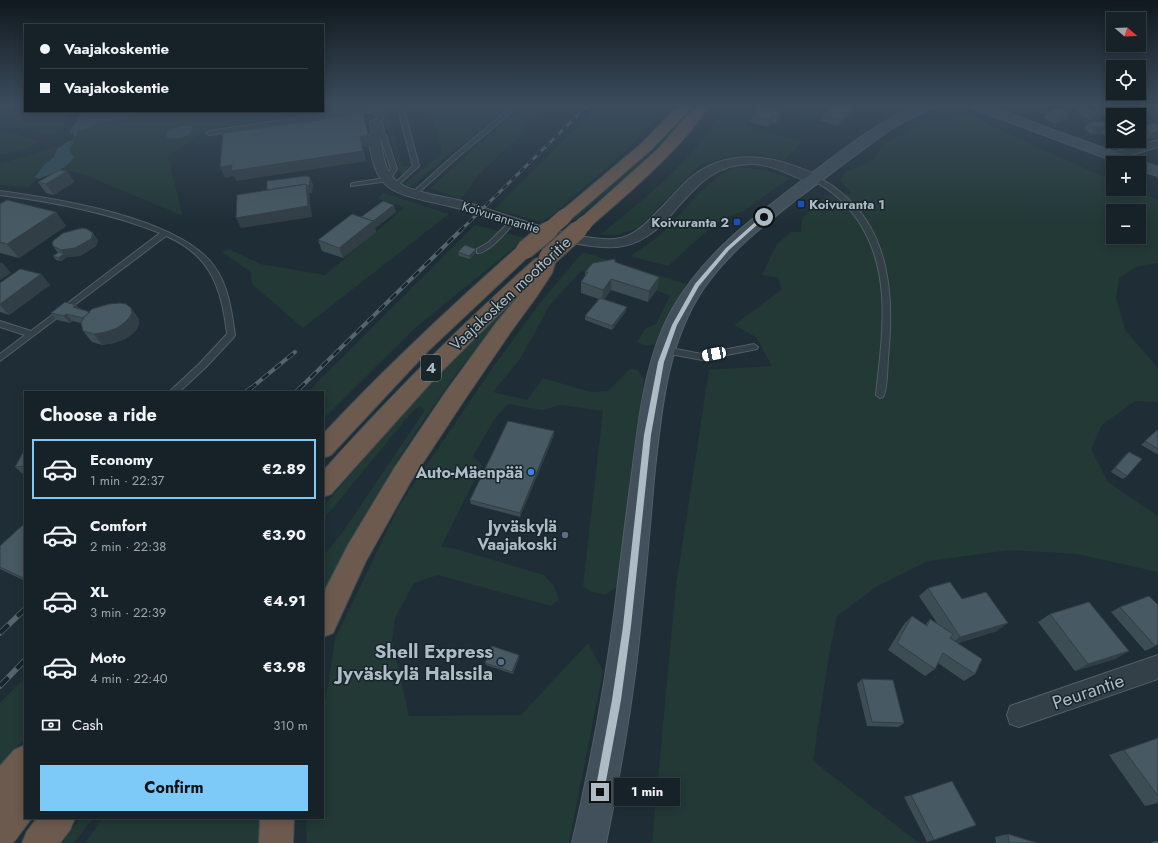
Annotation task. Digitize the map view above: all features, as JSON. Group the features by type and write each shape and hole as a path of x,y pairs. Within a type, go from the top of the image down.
{"highway":[{"name":"Vaajakosken moottoritie","path":"324,447 434,334 525,250 649,144"},
{"name":"Vaajakosken moottoritie","path":"324,486 379,423 442,356 489,310 671,144"},
{"path":"324,621 357,553 403,474 455,396 503,328 531,292 543,273 548,257"},
{"path":"0,790 24,762"},
{"path":"0,832 24,801"},
{"path":"39,843 57,819"},
{"path":"276,843 277,819"}],"main road":[{"path":"590,843 614,715 627,626 648,435 657,378 665,350 686,303 712,266 728,249 752,227 861,144"},
{"path":"1082,144 1114,156"},
{"path":"1146,168 1158,172"}],"street":[{"path":"376,144 381,170 391,183"},
{"path":"1114,156 1153,144"},
{"name":"Koivurannantie","path":"391,183 415,193 586,241 599,243 622,242 632,239 642,233 663,214 696,179 715,167 725,163 745,160 764,161 775,163 814,179"},
{"name":"Peurantie","path":"1019,715 1158,667"}],"lane":[{"path":"353,185 391,183 416,166 410,144"},
{"path":"415,193 470,144"},
{"path":"814,179 836,190 847,201 869,228 877,246 886,282 887,302 886,341 880,395"},
{"path":"0,193 25,196 74,206 132,221 165,232 191,246 213,269 225,302 231,335 203,365 174,391"},
{"path":"479,251 491,243 513,221"},
{"path":"0,358 165,232"},
{"path":"0,324 32,334"},
{"path":"665,350 702,357 754,347"}],"green space":[{"path":"0,144 35,144 28,148 0,155"},
{"path":"73,144 185,144 168,158 183,216 83,174 57,171 71,161 69,148"},
{"path":"392,144 397,144 403,167 411,166 403,174 401,174"},
{"path":"440,144 462,144 416,183 406,187 405,183 440,155"},
{"path":"479,144 511,144 479,174 461,199 430,188"},
{"path":"560,144 632,144 555,213 541,222 495,209"},
{"path":"658,144 661,144 575,220 572,218 620,178"},
{"path":"699,144 799,144 785,160 756,153 727,157 700,165 638,228 617,235 601,234 653,191"},
{"path":"884,144 1032,144 1106,178 1106,196 1146,195 1158,200 1158,263 1136,267 1119,278 1116,298 1125,330 1158,368 1158,402 1135,401 1102,425 1091,449 1108,482 1158,516 1158,572 1077,554 1010,550 928,561 876,587 837,616 829,655 813,761 919,843 652,843 676,586 709,370 772,366 756,337 734,325 781,290 779,278 762,275 777,244 791,232 801,232 802,218 826,196 851,193 840,181 845,172 870,162"},
{"path":"55,147 57,149 54,157 45,164 36,178 38,179 28,187 0,185 0,164"},
{"path":"735,167 763,170 790,178 742,212 732,215 712,227 668,266 630,256 662,233 716,178"},
{"path":"383,193 449,214 303,328 253,285 251,279 252,273 222,252 229,249 260,264 325,275 405,207 378,199"},
{"path":"475,225 526,238 415,328 324,418 324,391 309,391"},
{"path":"583,252 686,284 657,344 646,346 637,342 645,329 656,324 670,296 656,290 581,271 550,305 520,359 493,392 527,400 543,378 591,392 608,391 630,369 638,370 644,379 618,586 605,595 590,591 583,586 603,411 561,405 542,410 508,404 494,420 473,456 482,465 441,547 452,548 544,575 554,586 559,599 551,606 438,575 414,583 395,618 392,641 409,716 521,715 588,643 603,671 569,843 307,843 307,819 324,819 324,710 335,639 399,506 491,370 540,303"},
{"path":"529,282 518,300 463,365 402,453 369,508 324,592 324,555 342,533 425,410 420,406 412,412 324,519 324,506 390,428 461,351"},
{"path":"24,678 24,740 0,766 0,703"},
{"path":"79,819 92,819 74,843 62,843"},
{"path":"102,819 262,819 260,843 85,843"}],"water":[{"path":"64,144 72,144 69,150 74,157 63,168 38,179 35,177 45,164 54,157 57,149"}],"building":[{"path":"222,144 362,144 363,151 231,171 232,165 220,167"},
{"path":"59,170 67,171 46,184 38,182"},
{"path":"306,176 310,177 309,186 306,184 267,190 267,181"},
{"path":"306,184 308,206 236,218 237,195"},
{"path":"7,200 56,212 7,244 0,242 0,204"},
{"path":"383,201 394,205 373,221 361,217"},
{"path":"352,214 373,221 339,248 318,240"},
{"path":"82,228 93,233 91,239 75,248 61,250 53,246 52,243 54,240 63,233"},
{"path":"465,245 476,249 469,256 458,252"},
{"path":"59,252 64,254 58,258 53,256"},
{"path":"615,259 615,262 659,277 649,291 611,279 603,290 581,282 588,272 585,272 593,263"},
{"path":"20,269 41,274 0,304 0,283"},
{"path":"600,298 627,307 612,326 585,316"},
{"path":"65,302 76,305 73,307 90,312 83,318 66,314 64,316 51,313"},
{"path":"109,304 126,304 131,308 132,313 124,323 117,328 106,332 94,334 83,331 81,323 92,309"},
{"path":"508,421 554,431 520,513 470,500"},
{"path":"1157,430 1158,431 1158,449 1145,441"},
{"path":"24,451 24,466 15,467"},
{"path":"1129,452 1142,459 1127,476 1115,468"},
{"path":"24,524 24,579 0,567 0,546"},
{"path":"950,582 962,599 986,592 1008,623 960,637 928,588"},
{"path":"1149,596 1158,605 1158,644 1155,646 1120,607"},
{"path":"1089,602 1129,651 1088,664 1050,614"},
{"path":"912,616 927,626 930,619 953,634 950,638 982,659 975,674 943,653 935,669 897,643"},
{"path":"492,646 519,655 512,672 485,663"},
{"path":"862,679 893,680 904,723 872,722"},
{"path":"1158,738 1158,796 1124,750"},
{"path":"952,781 976,825 934,840 911,795"},
{"path":"1008,834 1037,843 1009,843"}],"railway":[{"path":"460,231 548,144"},
{"path":"299,389 461,230"},
{"path":"250,389 295,352"},
{"path":"247,391 251,388"},
{"path":"0,633 24,610"},
{"path":"0,686 24,661"}],"place":[{"name":"Koivuranta 1","path":"801,204"},
{"name":"Koivuranta 2","path":"737,222"},
{"name":"Auto-Mäenpää","path":"531,472"},
{"name":"Jyväskylä Vaajakoski","path":"565,535"},
{"name":"Shell Express Jyväskylä Halssila","path":"501,662"}],"route":[{"path":"600,792 614,715 627,626 648,435 661,362 675,325 686,303 697,286 712,266 728,249 764,217"}]}
